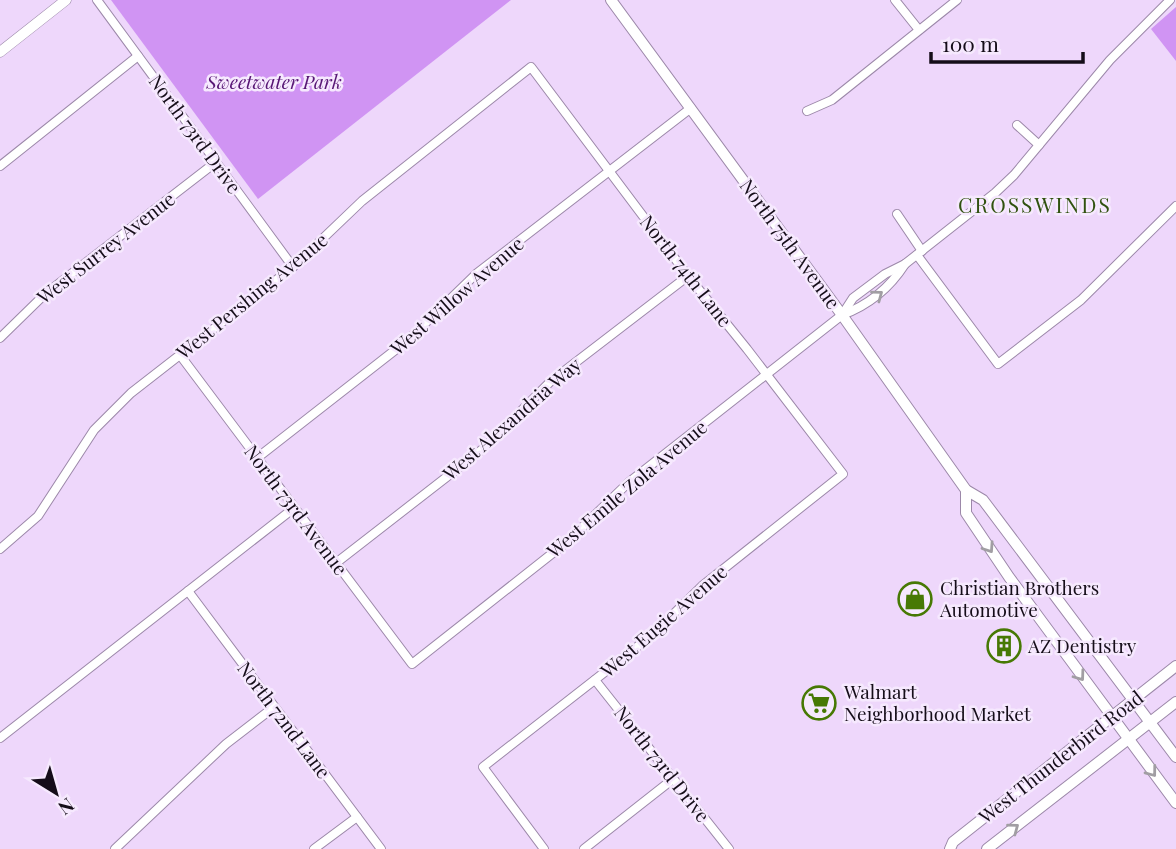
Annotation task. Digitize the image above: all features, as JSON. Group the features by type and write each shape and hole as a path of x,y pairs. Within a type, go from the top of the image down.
{"main road":[{"name":"North 75th Avenue","path":"611,0 842,315 966,490 983,500 1176,757"},
{"name":"North 75th Avenue","path":"966,490 966,513 1026,601 1176,803"},
{"name":"West Thunderbird Road","path":"950,849 953,842 1176,666"},
{"name":"West Thunderbird Road","path":"987,849 1176,702"}],"street":[{"path":"0,52 66,0"},
{"name":"North 73rd Drive","path":"97,0 293,267"},
{"path":"895,0 919,30"},
{"path":"807,110 832,100 957,0"},
{"path":"842,315 853,298 920,253 995,193 1110,60 1170,0"},
{"path":"0,166 138,56"},
{"name":"North 74th Lane","path":"531,67 688,276 843,474"},
{"name":"West Pershing Avenue","path":"0,549 38,516 94,430 131,393 293,267 362,201 531,67"},
{"name":"West Willow Avenue","path":"257,458 408,340 476,274 691,108"},
{"path":"1017,125 1039,145"},
{"name":"West Surrey Avenue","path":"0,338 44,295 216,162"},
{"path":"897,214 920,253 998,364 1081,300 1176,206"},
{"name":"West Alexandria Way","path":"336,563 484,448 550,382 688,276"},
{"name":"West Emile Zola Avenue","path":"412,664 568,541 628,483 842,315"},
{"name":"North 73rd Avenue","path":"180,355 412,664"},
{"name":"West Eugie Avenue","path":"544,849 483,767 659,629 721,570 843,474"},
{"path":"0,738 295,508"},
{"name":"North 72nd Lane","path":"188,591 381,849"},
{"name":"North 73rd Drive","path":"596,680 729,849"},
{"path":"115,849 226,744 274,707"},
{"path":"584,849 673,779"},
{"path":"314,849 357,817"}],"green space":[{"name":"Sweetwater Park","path":"111,0 511,0 258,199"},
{"path":"1176,7 1176,61 1151,29"}],"place":[{"name":"Christian Brothers Automotive","path":"915,599"},
{"name":"AZ Dentistry","path":"1004,646"},
{"name":"Walmart Neighborhood Market","path":"819,703"}],"district":[{"name":"CROSSWINDS","path":"1035,206"}]}
